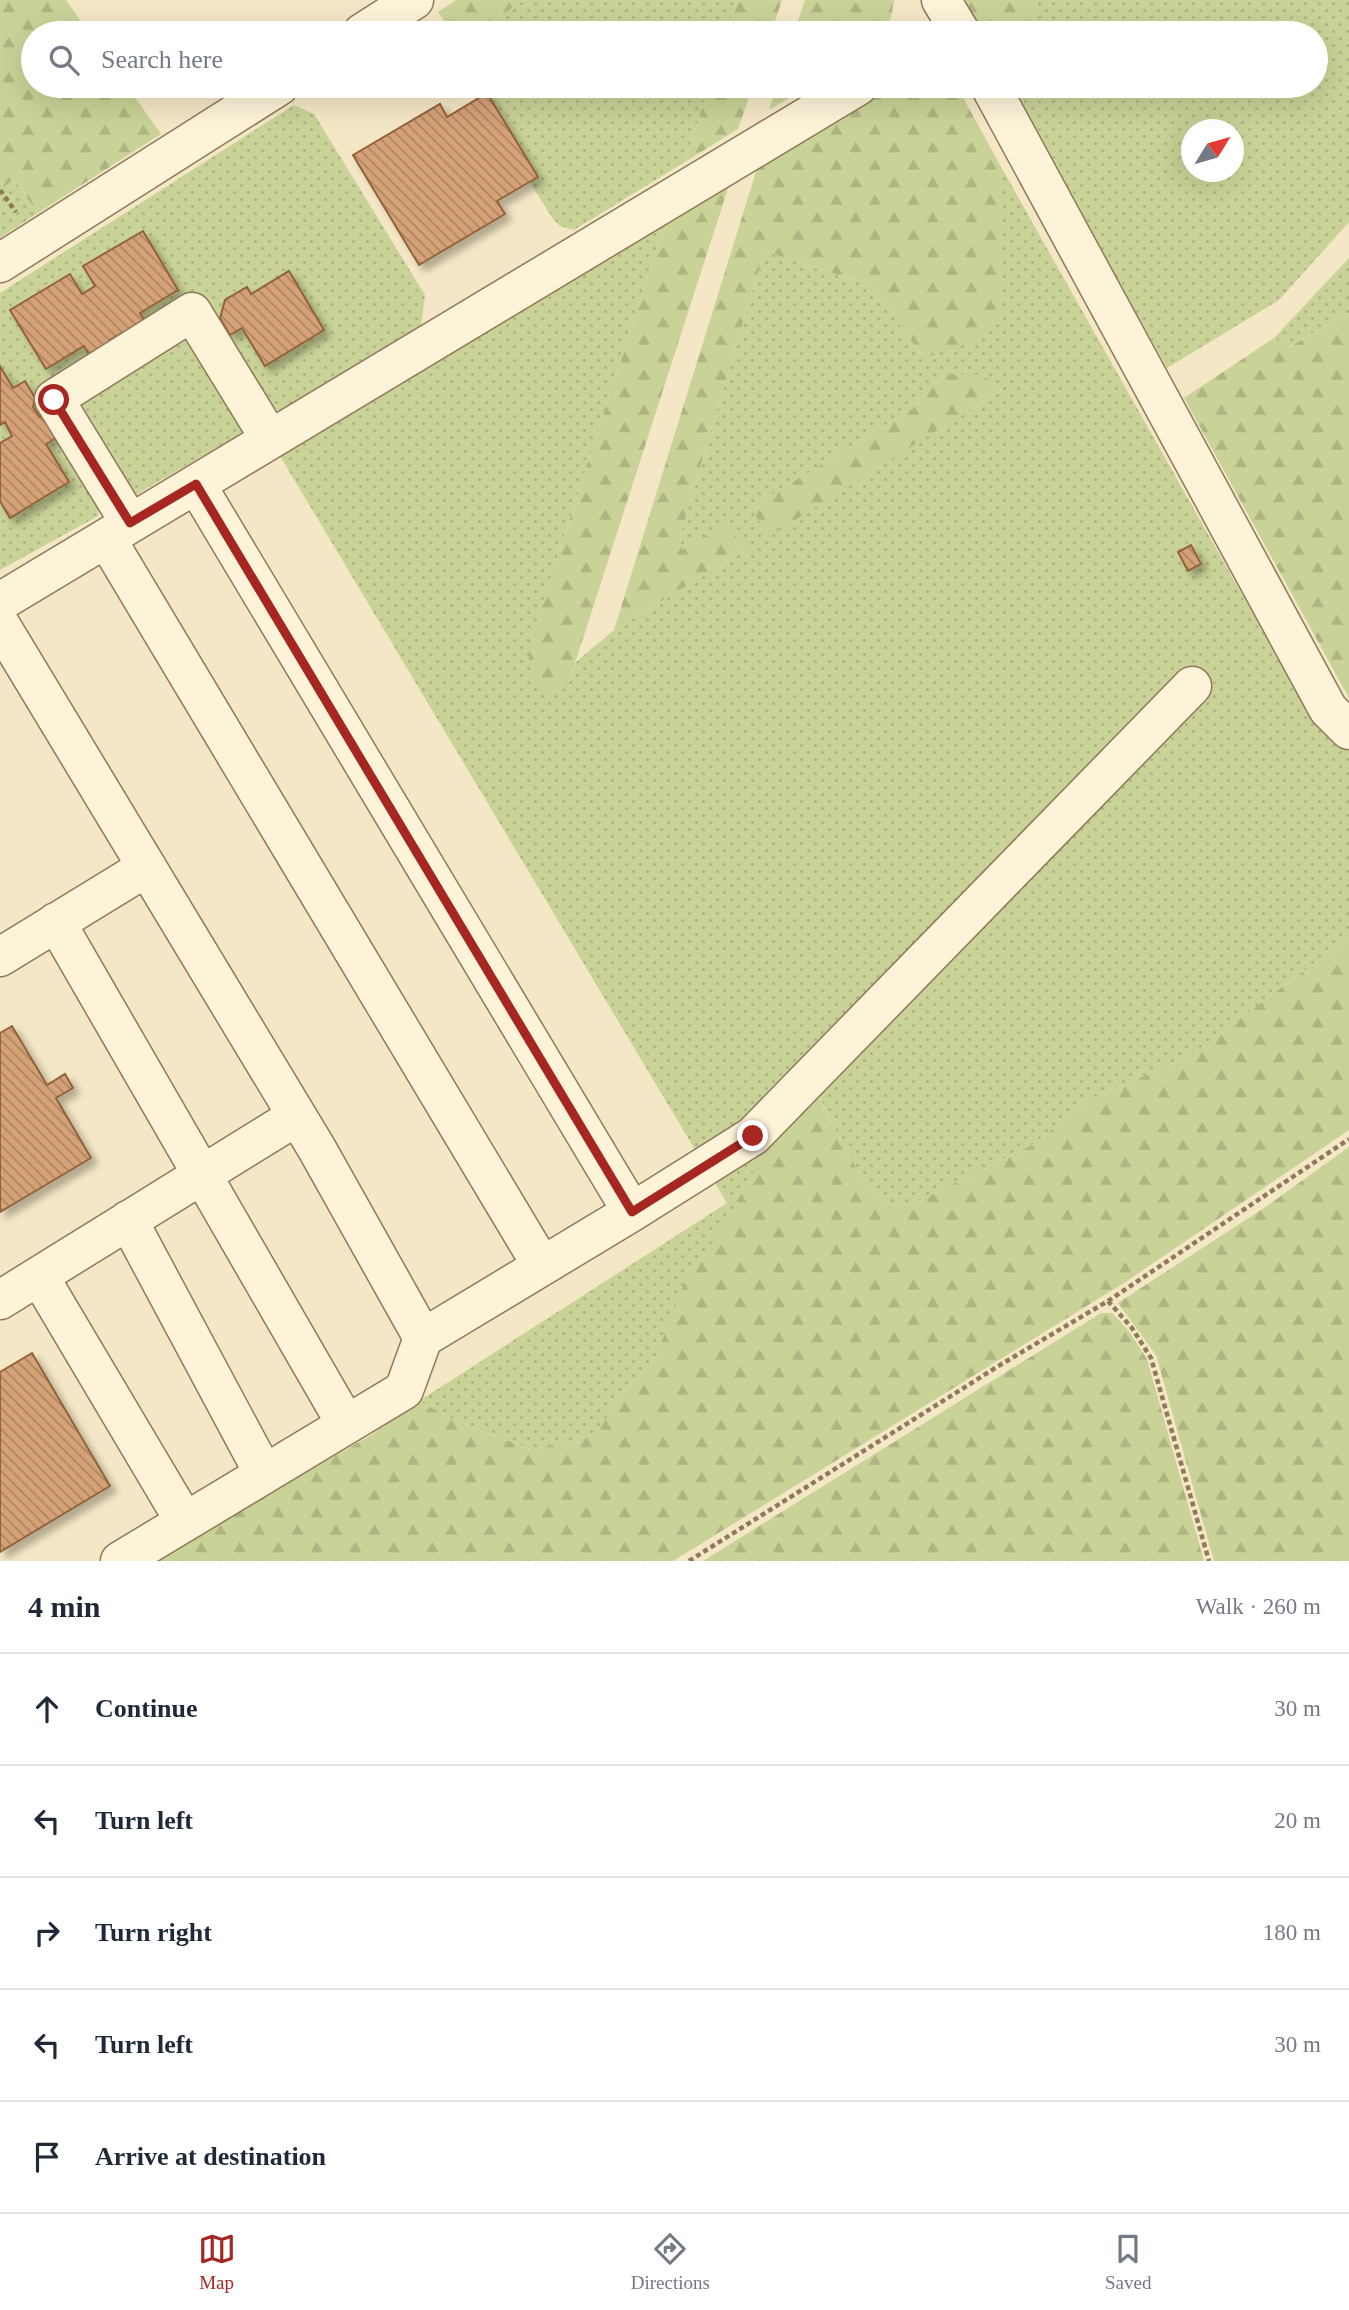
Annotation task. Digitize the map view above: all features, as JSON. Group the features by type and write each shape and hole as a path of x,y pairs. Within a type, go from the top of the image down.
{"lane":[{"path":"0,263 260,98"},
{"path":"0,602 838,98"},
{"path":"997,98 1328,709 1349,730"},
{"path":"270,439 192,312 54,400 118,531 542,1266"},
{"path":"196,484 632,1212"},
{"path":"0,624 297,1116 423,1338"},
{"path":"120,1561 404,1390 423,1338 753,1136 1192,686"},
{"path":"0,957 146,867"},
{"path":"57,922 204,1173 346,1424"},
{"path":"0,1300 297,1116"},
{"path":"128,1220 264,1474"},
{"path":"39,1276 185,1522"}],"path":[{"path":"689,1561 1000,1365 1108,1301 1349,1139"},
{"path":"1108,1301 1132,1328 1152,1357 1209,1561"}],"green space":[{"path":"0,0 66,0 81,21 21,21 21,98 136,98 161,134 38,213 14,180 0,189"},
{"path":"456,0 524,0 493,21 444,21 438,12"},
{"path":"524,0 737,0 730,21 493,21"},
{"path":"737,0 782,0 775,21 730,21"},
{"path":"805,0 894,0 889,21 798,21"},
{"path":"961,0 1039,0 1033,21 973,21"},
{"path":"1039,0 1349,0 1349,222 1279,300 1167,368 1016,98 1328,98 1328,21 1033,21"},
{"path":"476,98 705,98 685,162 574,230 560,226"},
{"path":"705,98 749,98 738,129 685,162"},
{"path":"773,98 789,98 769,110"},
{"path":"862,98 963,98 1000,165 1000,321 988,334 928,357 920,353 890,311 857,281 764,251 680,536 682,550 726,523 747,549 614,630 759,162"},
{"path":"294,105 314,114 425,295 421,325 279,411 266,402 206,309 44,392 99,506 98,516 0,570 0,293"},
{"path":"1000,165 1311,717 1349,746 1349,937 1187,1058 1093,1098 1032,1145 908,1206 891,1205 870,1186 848,1154 817,1091 775,1132 656,1356 617,1399 599,1433 533,1450 458,1422 419,1401 727,1203 277,451 666,220 531,639 568,685 576,662 614,630 747,549 681,550 680,536 764,251 857,281 890,311 920,353 928,356 987,334 1000,321","holes":["945,374 1003,389 769,533 751,508 912,409"]},
{"path":"731,179 568,685 555,695 539,690 529,665 531,639 666,220"},
{"path":"14,180 38,213 0,238 0,189"},
{"path":"1349,258 1349,313 1288,347 1274,338"},
{"path":"1349,313 1349,698 1184,398 1274,338 1289,347"},
{"path":"177,338 190,339 247,430 132,497 75,408"},
{"path":"945,374 981,375 1004,388 773,534 768,533 750,508 912,409"},
{"path":"1349,937 1349,1130 1124,1283 673,1561 152,1561 371,1435 419,1401 458,1422 533,1450 598,1433 617,1399 656,1356 683,1286 728,1218 775,1132 816,1091 848,1154 870,1186 891,1205 908,1206 1032,1145 1093,1098 1187,1058"},
{"path":"1349,1147 1349,1561 1214,1561 1156,1355 1118,1303 1267,1206"},
{"path":"1101,1313 1112,1313 1128,1330 1147,1359 1204,1561 703,1561"}],"building":[{"path":"479,98 490,98 538,177 497,201 505,214 419,265 353,155 440,104 447,117"},
{"path":"143,231 178,290 140,313 147,325 130,335 122,333 110,340 108,348 91,358 84,346 46,369 10,310 70,274 82,294 95,286 83,266"},
{"path":"289,271 324,330 265,366 242,328 230,335 220,318 225,300 247,287 251,294"},
{"path":"0,366 13,388 25,381 35,398 33,407 39,416 48,420 58,437 46,444 69,482 10,518 0,501 0,443 12,436 5,422 0,425"},
{"path":"1191,545 1201,564 1188,571 1178,552"},
{"path":"12,1026 47,1085 65,1074 73,1088 56,1098 91,1158 0,1212 0,1033"},
{"path":"32,1353 110,1486 0,1552 0,1372"}],"route":[{"path":"54,400 130,523 196,484 632,1212 753,1136"}]}
